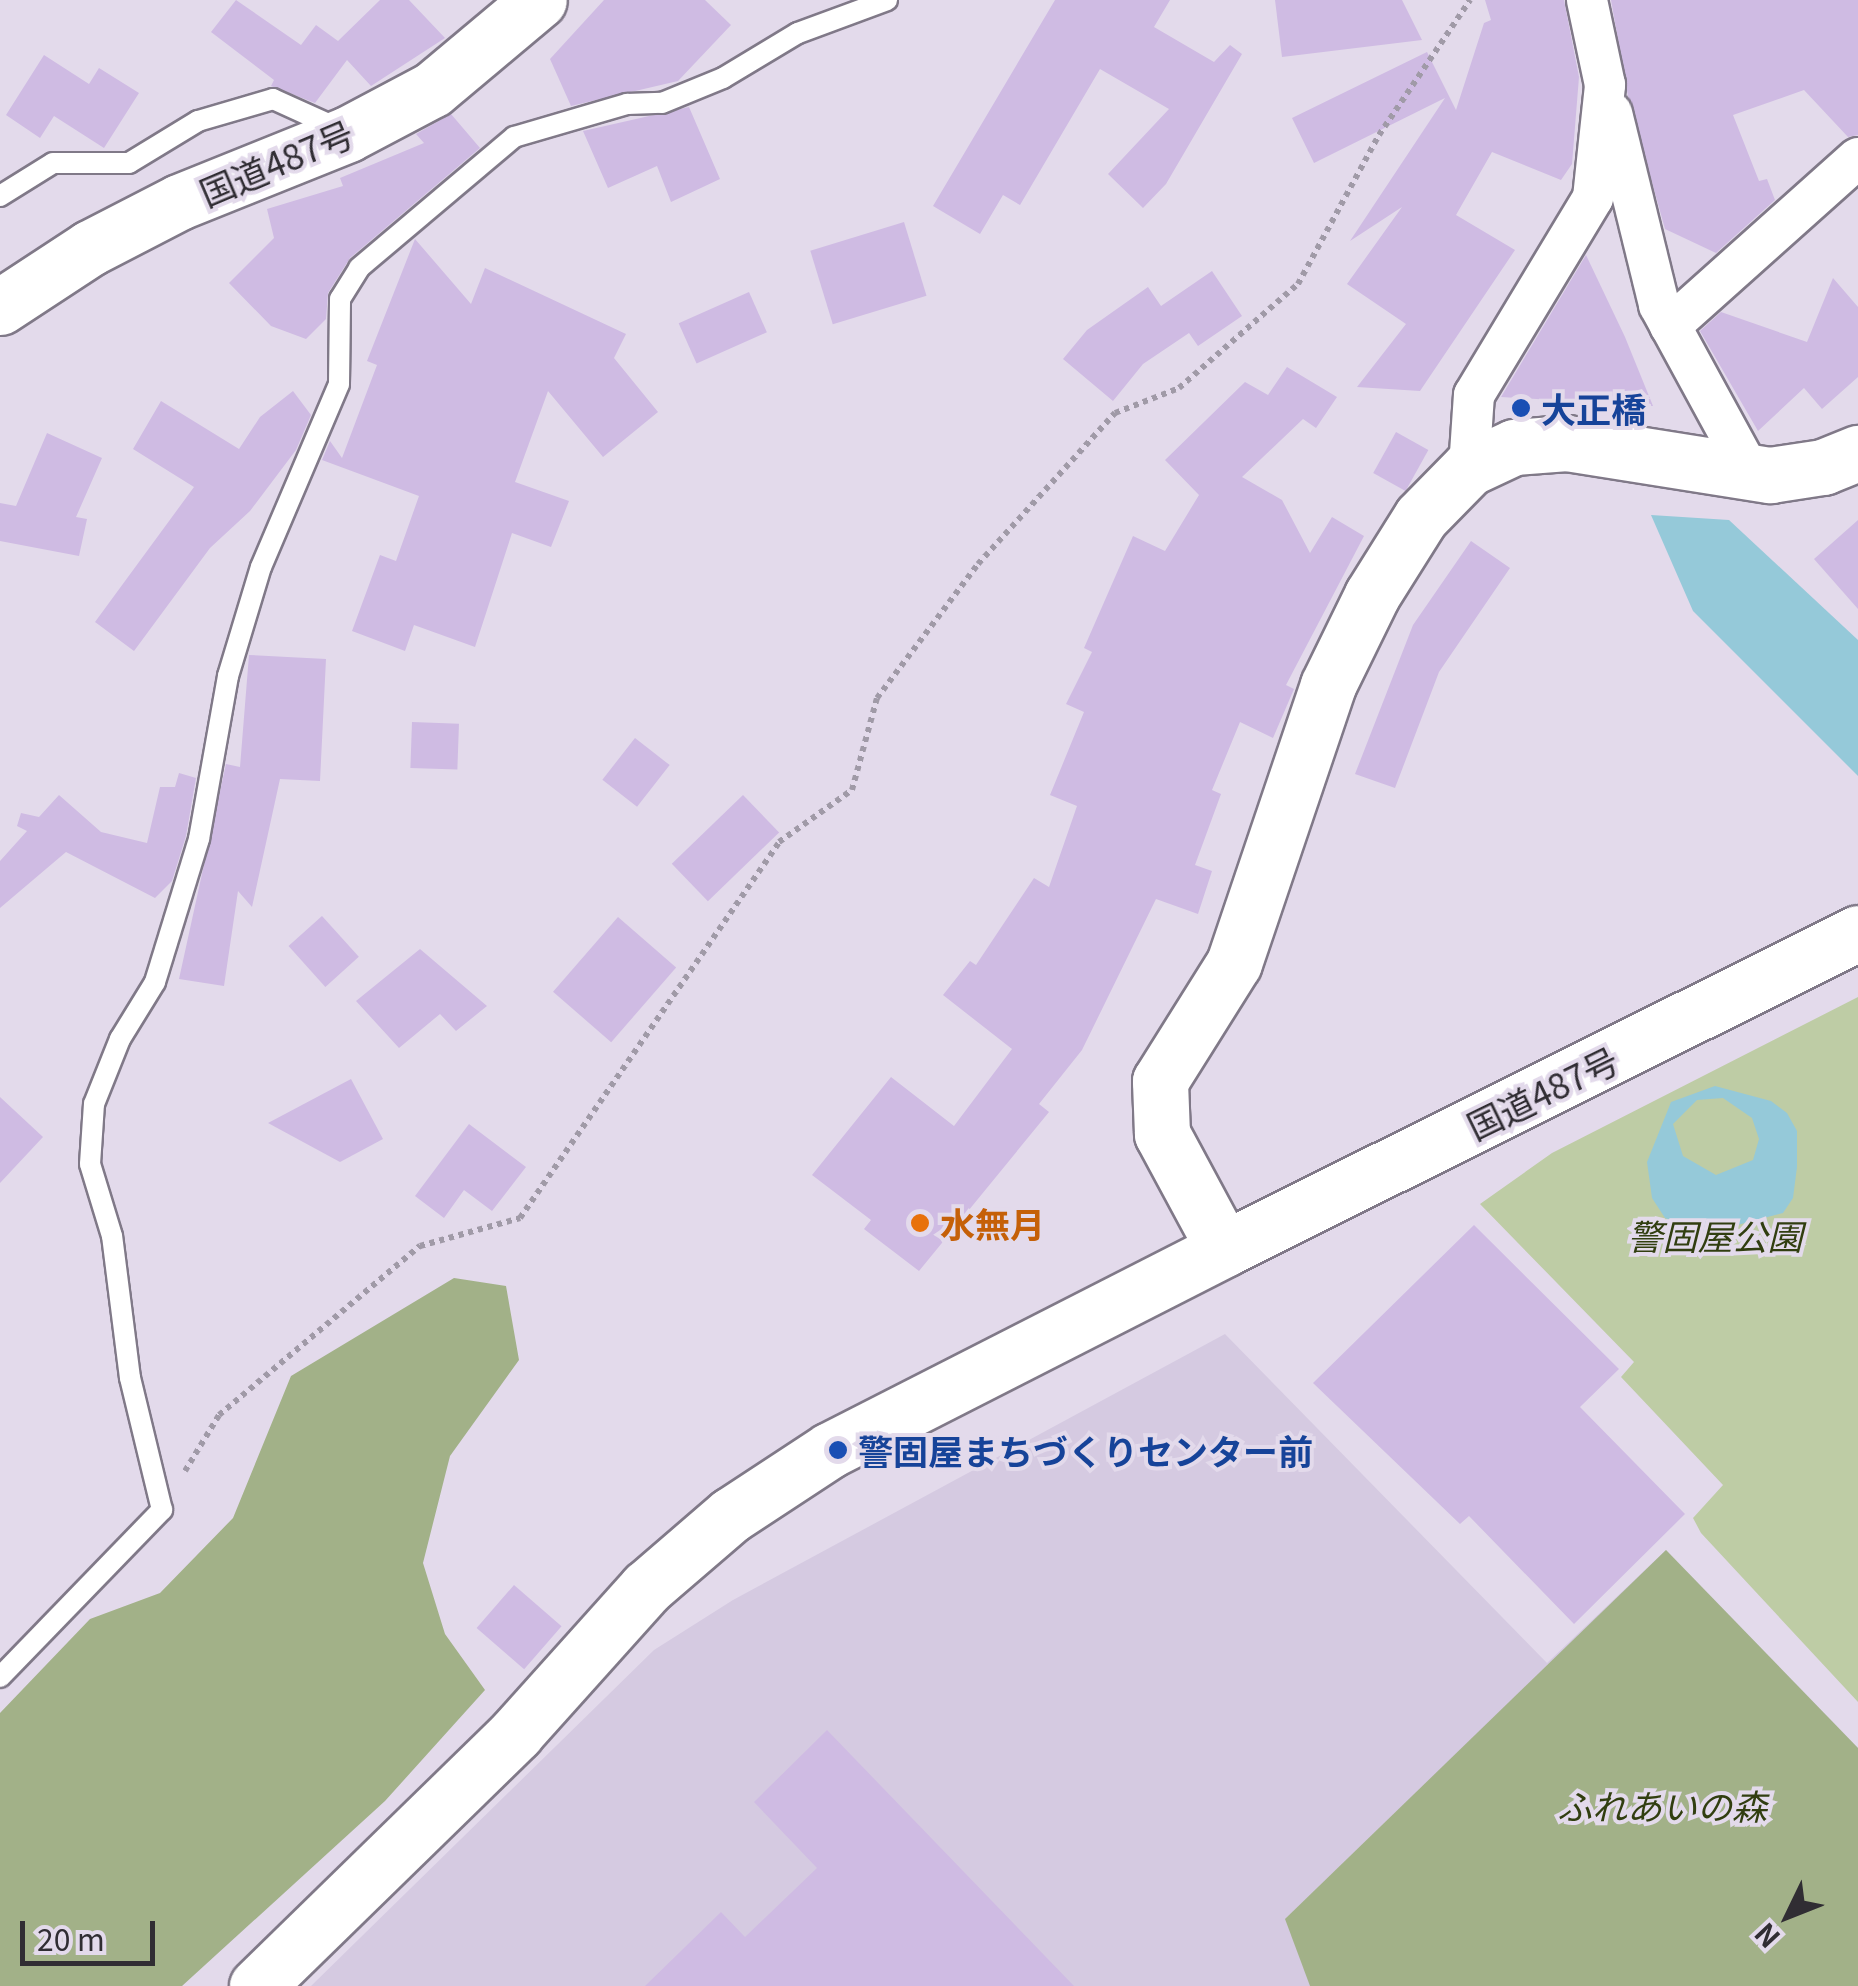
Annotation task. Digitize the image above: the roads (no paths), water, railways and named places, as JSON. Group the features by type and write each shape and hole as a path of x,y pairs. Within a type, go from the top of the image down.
{"main road":[{"name":"国道487号","path":"0,306 90,248 180,202 348,134 433,89 539,0"},
{"path":"1224,1248 1162,1134 1160,1081 1234,962 1328,685 1372,595 1420,517 1469,468 1514,447 1566,443 1750,472 1823,467 1858,453"},
{"name":"国道487号","path":"257,1986 516,1733 646,1588 731,1514 830,1450 1224,1248 1858,934"}],"street":[{"path":"1587,0 1659,305 1750,472"},
{"path":"1469,468 1474,395 1593,198 1604,84"},
{"path":"1670,326 1858,158"}],"lane":[{"path":"0,1677 162,1510 130,1378 112,1236 90,1164 94,1104 120,1039 155,982 199,840 228,676 244,621 339,384 340,299 359,268 514,136 627,104 662,104 723,78 798,33 887,0"},
{"path":"0,196 53,164 129,163 198,122 274,99 348,134"}],"water":[{"path":"1651,515 1729,520 1858,640 1858,776 1693,611"},
{"path":"1715,1086 1771,1101 1787,1113 1797,1131 1797,1167 1793,1198 1783,1213 1707,1233 1665,1218 1652,1198 1647,1162 1671,1102","holes":["1723,1098 1752,1118 1759,1139 1753,1160 1716,1175 1683,1156 1673,1124 1697,1100"]}],"place":[{"name":"大正橋","path":"1521,408"},
{"name":"水無月","path":"920,1223"},
{"name":"警固屋まちづくりセンター前","path":"838,1450"}],"park label":[{"name":"警固屋公園","path":"1715,1235"},
{"name":"ふれあいの森","path":"1662,1805"}]}
